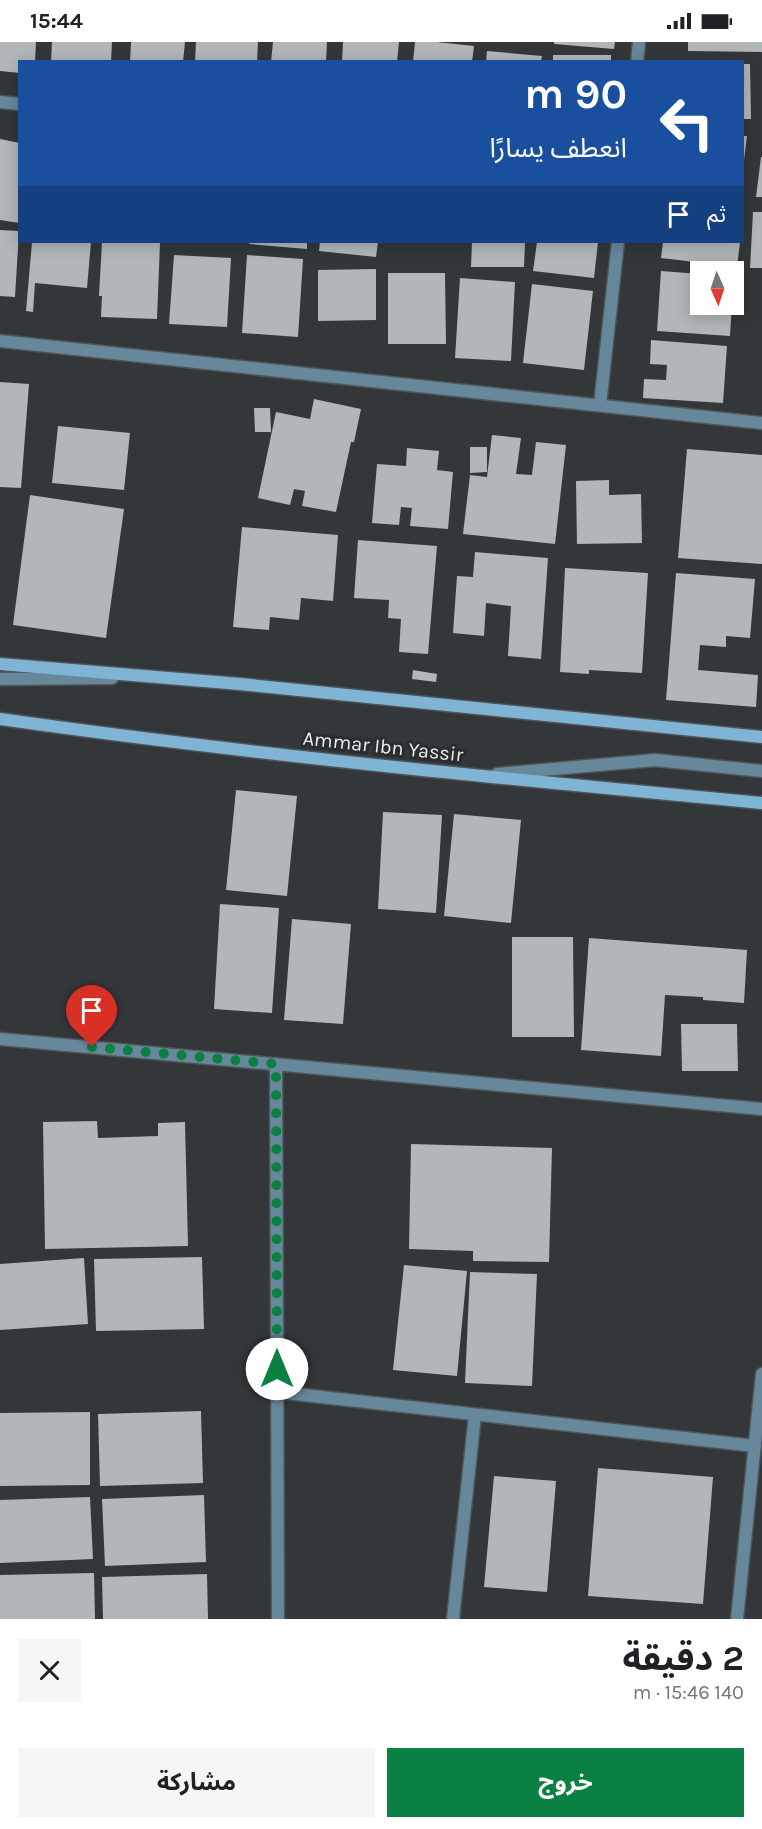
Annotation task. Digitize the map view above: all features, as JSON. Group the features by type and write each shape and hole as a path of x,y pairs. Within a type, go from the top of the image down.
{"street":[{"path":"637,60 639,42"},
{"path":"0,102 18,104"},
{"path":"600,405 618,243"},
{"path":"0,341 762,423"},
{"path":"0,664 155,677 762,737"},
{"path":"0,679 155,677"},
{"name":"Ammar Ibn Yassir","path":"0,719 146,740 762,803"},
{"path":"481,776 656,760 762,771"},
{"path":"0,1039 762,1108"},
{"path":"276,1064 278,1619"},
{"path":"746,1619 737,1619 762,1374"},
{"path":"277,1392 755,1446"},
{"path":"453,1619 475,1414"}],"building":[{"path":"0,42 36,42 35,60 18,60 18,73 0,71"},
{"path":"52,42 112,42 111,60 51,60"},
{"path":"131,42 185,42 183,60 130,60"},
{"path":"196,42 258,42 257,60 195,60"},
{"path":"273,42 327,42 326,60 271,60"},
{"path":"343,42 399,42 397,60 342,60"},
{"path":"415,42 474,46 472,60 413,60"},
{"path":"554,42 615,42 614,49 554,44"},
{"path":"688,42 762,42 762,52 688,51"},
{"path":"487,51 542,56 541,60 486,60"},
{"path":"553,55 611,55 611,60 553,60"},
{"path":"744,64 750,64 751,119 744,119"},
{"path":"744,136 747,136 744,160"},
{"path":"0,139 18,143 18,223 0,220"},
{"path":"761,157 762,197 756,197"},
{"path":"753,212 762,212 762,268 750,268"},
{"path":"0,230 18,231 15,297 0,296"},
{"path":"32,243 91,243 87,288 35,283 33,312 26,311"},
{"path":"102,243 160,243 157,319 101,317 102,296 99,296"},
{"path":"307,243 307,249 249,244"},
{"path":"320,243 378,243 376,257 319,251"},
{"path":"472,243 525,243 524,267 471,267"},
{"path":"537,243 598,243 594,278 533,271"},
{"path":"663,243 740,243 738,261 690,261 661,258"},
{"path":"174,255 231,258 227,327 169,324"},
{"path":"247,255 303,259 298,337 242,333"},
{"path":"376,269 376,320 318,321 318,270"},
{"path":"661,271 690,273 690,315 731,315 730,336 657,331"},
{"path":"388,273 445,273 446,344 388,344"},
{"path":"460,278 515,282 511,361 455,358"},
{"path":"532,284 593,291 584,370 523,363"},
{"path":"651,340 727,346 723,403 643,398 644,379 666,380 667,365 650,364"},
{"path":"0,382 29,384 21,488 0,487"},
{"path":"314,399 361,409 354,442 351,442 336,512 302,506 305,491 294,489 290,505 258,498 276,412 310,419"},
{"path":"254,408 270,408 271,432 255,432"},
{"path":"58,426 130,433 124,490 52,483"},
{"path":"492,435 521,438 516,474 532,475 536,442 566,445 555,544 463,534 470,475 487,477"},
{"path":"470,447 487,447 487,472 470,473"},
{"path":"407,448 439,451 437,470 453,472 448,529 410,526 412,508 401,507 399,525 372,523 377,464 406,466"},
{"path":"687,449 762,455 762,564 678,558"},
{"path":"609,480 609,495 641,494 642,543 577,544 576,481"},
{"path":"30,495 124,509 106,638 13,625"},
{"path":"242,527 338,535 333,601 301,598 299,620 270,617 269,630 233,627"},
{"path":"358,540 437,546 428,654 399,652 401,619 388,618 389,600 354,598"},
{"path":"475,552 548,558 541,659 508,656 511,606 486,603 484,636 453,633 457,576 473,577"},
{"path":"565,568 648,573 642,673 589,670 589,674 560,672"},
{"path":"676,573 755,579 750,638 726,636 726,647 700,645 698,670 758,675 756,707 666,700"},
{"path":"413,670 437,674 436,682 412,679"},
{"path":"236,790 297,796 287,896 226,890"},
{"path":"383,812 442,815 436,913 378,909"},
{"path":"454,814 521,820 511,923 444,916"},
{"path":"220,904 279,908 272,1013 214,1009"},
{"path":"292,919 351,924 343,1024 284,1020"},
{"path":"512,937 573,937 574,1037 512,1037"},
{"path":"589,938 747,950 744,1003 703,1000 703,997 665,995 661,1056 581,1050"},
{"path":"681,1024 737,1024 738,1071 682,1071"},
{"path":"97,1121 98,1138 158,1136 158,1123 185,1122 188,1246 45,1249 43,1122"},
{"path":"411,1144 552,1148 549,1262 473,1261 473,1251 409,1249"},
{"path":"202,1257 204,1329 96,1331 94,1259"},
{"path":"84,1258 88,1324 0,1330 0,1264"},
{"path":"404,1265 467,1271 457,1376 393,1370"},
{"path":"470,1272 537,1274 532,1386 465,1383"},
{"path":"201,1411 203,1483 100,1486 98,1414"},
{"path":"90,1412 90,1485 0,1486 0,1413"},
{"path":"598,1468 713,1477 703,1604 588,1596"},
{"path":"494,1476 556,1481 547,1592 484,1587"},
{"path":"204,1495 206,1562 105,1566 102,1499"},
{"path":"90,1497 93,1559 0,1563 0,1500"},
{"path":"94,1573 95,1619 0,1619 0,1575"},
{"path":"207,1574 208,1619 103,1619 102,1577"}],"route":[{"path":"92,1047 276,1064 277,1369"}]}
